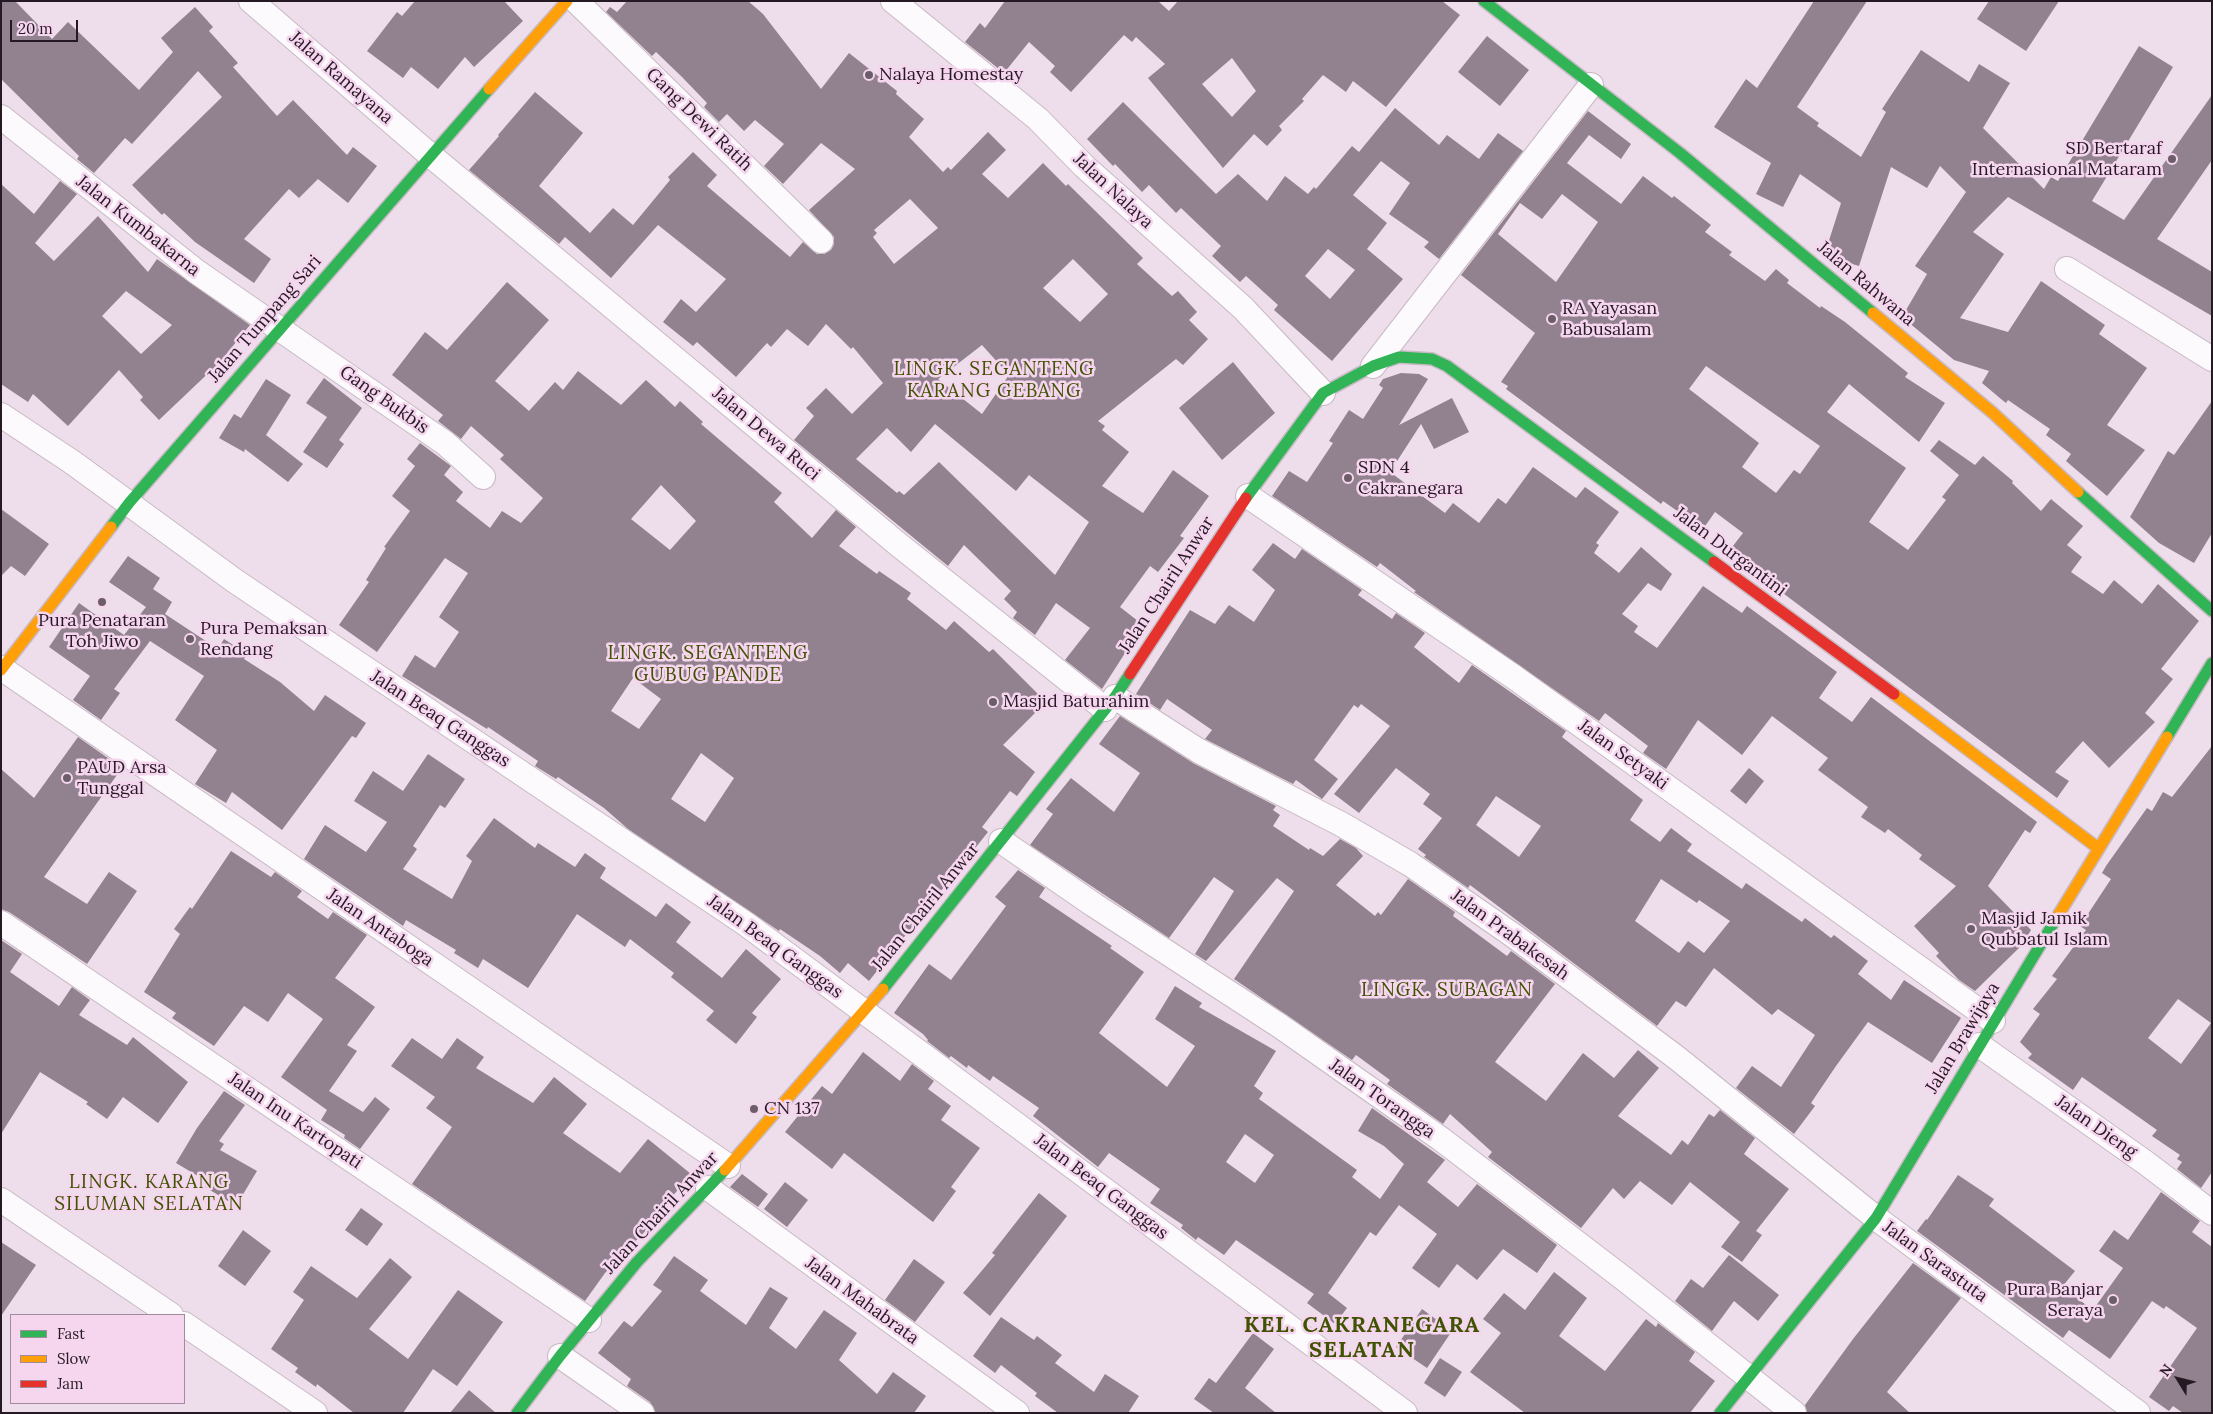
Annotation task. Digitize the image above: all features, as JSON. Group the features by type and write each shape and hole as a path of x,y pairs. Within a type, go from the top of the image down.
{"street":[{"name":"Jalan Ramayana","path":"251,1 430,156"},
{"name":"Jalan Tumpang Sari","path":"2,669 129,504 280,328 567,1"},
{"name":"Gang Dewi Ratih","path":"576,1 820,240"},
{"name":"Jalan Nalaya","path":"892,1 1038,119 1084,166 1242,308 1323,393"},
{"name":"Jalan Rahwana","path":"1484,1 1680,152 1993,413 2061,477 2212,611"},
{"path":"1373,366 1591,85"},
{"name":"Jalan Kumbakarna","path":"1,117 197,272 280,328"},
{"name":"Jalan Dewa Ruci","path":"430,156 898,545 1110,703"},
{"path":"2067,269 2212,359"},
{"name":"Gang Bukbis","path":"280,328 445,443 483,477"},
{"name":"Jalan Durgantini","path":"1323,393 1373,366 1398,357 1432,359 1447,366 1915,710 2098,848"},
{"name":"Jalan Chairil Anwar","path":"517,1413 560,1356 637,1262 728,1166 864,1012 1001,841 1110,703 1226,526 1323,393"},
{"name":"Jalan Beaq Ganggas","path":"1,414 251,592 435,717 670,871 864,1012 1405,1413"},
{"name":"Jalan Setyaki","path":"1248,496 1530,688 1993,1021"},
{"name":"Jalan Brawijaya","path":"1720,1413 1876,1218 1993,1021 2212,663"},
{"name":"Jalan Antaboga","path":"2,669 728,1166"},
{"name":"Jalan Prabakesah","path":"1110,703 1341,824 1410,864 1514,936 1677,1058 1876,1218"},
{"name":"Jalan Torangga","path":"1001,841 1094,905 1280,1026 1441,1140 1749,1376 1794,1413"},
{"name":"Jalan Inu Kartopati","path":"1,923 589,1320"},
{"name":"Jalan Dieng","path":"1979,1045 2146,1163 2212,1213"},
{"name":"Jalan Mahabrata","path":"708,1188 1017,1413"},
{"path":"1,1200 170,1314"},
{"name":"Jalan Sarastuta","path":"1876,1218 2138,1413"},
{"path":"185,1325 315,1413"},
{"path":"560,1356 642,1413"}],"building":[{"path":"1,1 15,1 52,39 68,22 139,90 173,52 161,38 195,7 213,27 209,31 238,63 233,67 277,116 293,100 347,155 353,147 377,166 348,203 318,179 299,198 289,189 244,239 271,259 254,283 195,242 164,213 162,215 132,185 222,97 198,71 132,144 125,138 94,173 77,159 79,156 1,79"},
{"path":"415,1 504,1 523,21 474,67 465,57 438,89 411,67 403,78 367,51 397,12 402,16"},
{"path":"627,1 748,1 763,14 821,89 849,53 897,91 896,94 924,119 909,137 943,172 948,167 951,170 988,132 1006,150 982,174 1008,198 1043,163 1066,186 1068,184 1143,258 1137,264 1172,296 1178,291 1197,312 1189,320 1208,339 1183,365 1176,359 1098,421 1105,426 1102,430 1129,452 1102,486 1143,513 1173,470 1209,496 1180,536 1184,538 1158,572 1150,566 1120,607 1143,625 1102,689 1065,660 1090,628 1056,603 1035,635 1013,618 1017,612 1004,599 1011,591 964,545 948,566 794,440 814,416 806,408 826,388 852,414 883,383 853,347 851,349 826,324 808,346 787,329 771,347 767,343 736,377 697,342 693,346 663,322 681,299 696,312 726,279 658,225 611,278 565,237 559,244 469,170 535,92 583,133 539,186 590,233 613,208 633,225 670,180 668,177 693,152 717,175 707,186 790,257 803,242 817,254 824,254 831,250 834,244 834,237 809,210 855,169 821,143 783,184 764,166 784,144 755,120 744,131 727,114 719,122 704,107 707,103 682,77 656,52 652,56 606,12 610,7 617,12","holes":["910,199 938,228 894,264 873,237 877,233 874,230","1073,259 1108,294 1080,322 1043,288","982,345 1009,375 982,414 938,379","935,424 1016,491 1029,475 1089,522 1055,575 939,462 904,495 899,491 897,493 856,459 887,428 911,452"]},
{"path":"1005,1 1158,1 1169,11 1178,1 1442,1 1460,15 1386,107 1353,81 1346,92 1323,75 1302,99 1304,101 1279,126 1282,130 1267,146 1254,134 1223,168 1148,78 1165,64 1136,37 1132,42 1124,35 1071,92 1050,72 1055,66 1029,42 1004,73 965,42 980,23 985,28","holes":["1232,58 1256,91 1232,117 1202,84"]},
{"path":"1814,1 1867,1 1797,107 1819,123 1817,126 1861,157 1886,112 1882,109 1921,50 1969,82 1979,64 2010,83 1983,128 2044,189 2051,177 2058,181 2139,46 2173,67 2092,201 2124,220 2212,95 2212,160 2157,239 2212,272 2212,316 2008,197 1973,232 2004,254 1960,318 2008,332 2041,281 2105,325 2099,334 2147,368 2107,425 2145,450 2107,496 2066,461 2071,454 2046,435 2050,429 2008,400 2006,403 1982,383 1989,371 1954,360 1902,317 1927,274 1915,266 1966,192 1940,166 1927,188 1891,167 1859,266 1829,257 1825,253 1841,203 1800,174 1783,207 1756,194 1771,163 1714,127 1746,79 1757,88"},
{"path":"1989,1 2059,1 2026,51 1977,19"},
{"path":"1487,36 1529,70 1500,106 1458,72"},
{"path":"1123,102 1216,194 1238,174 1267,201 1285,176 1308,194 1314,187 1316,189 1352,146 1359,152 1395,108 1439,145 1447,135 1479,159 1498,133 1523,151 1439,259 1424,247 1429,242 1389,214 1410,183 1381,161 1353,195 1387,223 1367,249 1403,279 1332,361 1274,310 1278,305 1246,276 1240,282 1212,256 1221,246 1181,208 1176,213 1149,185 1142,192 1087,139","holes":["1328,249 1355,270 1330,299 1305,276"]},
{"path":"1588,111 1631,144 1621,159 1589,135 1567,163 1621,204 1643,176 1672,198 1674,196 1711,225 1705,232 1732,252 1729,255 1765,281 1776,269 1789,280 1787,283 1820,308 1821,306 1845,322 1908,373 1905,377 1945,403 1919,442 1849,384 1827,412 1906,468 1869,522 1908,550 1946,500 1942,497 1959,475 1930,451 1939,440 1975,465 1983,456 2013,481 2012,483 2041,511 2051,499 2083,526 2067,545 2082,557 2071,572 2103,594 2114,580 2142,604 2158,584 2199,621 2161,669 2173,679 2145,713 2155,722 2109,768 2083,741 2055,772 2069,781 2057,798 1729,551 1743,533 1715,512 1703,529 1663,501 1661,504 1506,389 1508,386 1501,382 1535,333 1461,275","holes":["1562,194 1598,222 1556,282 1498,234 1520,203 1542,219","1706,366 1820,446 1800,474 1794,470 1776,493 1742,467 1759,443 1689,389"]},
{"path":"60,181 77,194 35,243 54,261 98,216 148,272 157,259 250,325 219,363 159,420 140,400 143,397 119,370 68,426 33,394 28,402 1,384 1,184 34,214","holes":["126,291 172,325 141,354 102,316"]},
{"path":"507,282 549,320 495,381 529,411 555,382 563,390 578,371 621,405 646,380 675,407 680,401 703,422 701,424 782,493 774,502 812,538 836,510 856,527 839,546 877,574 879,571 911,593 907,599 946,630 954,621 989,652 993,649 1046,702 1003,745 1035,772 1017,796 1010,791 982,827 988,832 869,981 848,963 840,973 820,956 780,929 779,931 628,829 604,808 558,777 556,779 535,766 538,761 488,727 487,729 402,676 415,655 435,668 459,632 439,617 468,573 445,558 377,652 339,625 369,582 366,580 386,548 384,547 410,511 392,496 415,466 407,459 420,443 451,466 444,475 463,492 456,501 490,528 502,511 521,523 543,498 500,459 504,455 471,426 461,439 438,421 443,415 392,375 425,332 447,350","holes":["661,485 696,521 670,550 631,519","633,678 661,699 639,729 611,711","701,753 734,778 705,822 671,799"]},
{"path":"1233,362 1275,413 1222,460 1179,408"},
{"path":"1401,373 1419,374 1428,379 1399,425 1452,398 1469,432 1434,449 1421,424 1390,472 1445,513 1453,503 1479,523 1498,498 1506,504 1533,467 1576,498 1585,487 1619,512 1596,543 1599,545 1594,553 1619,573 1641,547 1672,574 1661,591 1648,583 1622,614 1638,626 1634,632 1657,648 1703,586 1742,613 1747,606 1837,672 1819,698 1852,722 1871,697 2037,822 2030,833 2025,830 1988,886 2031,930 2022,945 1975,991 1959,980 1936,956 1939,953 1914,926 1956,886 1919,859 1922,855 1888,829 1885,833 1861,817 1868,807 1818,770 1828,758 1772,716 1742,755 1698,720 1666,769 1643,753 1648,746 1605,713 1599,721 1414,592 1416,591 1380,563 1377,567 1272,496 1289,471 1307,482 1333,443 1329,441 1349,410 1363,419 1383,388 1379,385 1383,379"},
{"path":"324,378 362,408 339,440 344,444 327,468 303,452 327,417 306,403"},
{"path":"266,379 291,395 266,435 303,464 288,482 245,449 244,452 219,438 234,414 241,418"},
{"path":"2212,401 2212,533 2194,563 2159,543 2130,517 2168,451 2174,455"},
{"path":"1,509 49,544 25,576 11,566 1,576"},
{"path":"1273,543 1295,559 1302,549 1362,590 1358,595 1392,619 1396,613 1425,633 1414,647 1459,683 1472,665 1566,731 1562,737 1643,800 1630,820 1660,842 1671,828 1692,844 1687,851 1742,889 1746,883 1802,922 1805,918 1831,938 1834,935 1868,961 1858,974 1891,1000 1904,980 1961,1018 1932,1063 1868,1022 1811,1103 1815,1106 1794,1134 1736,1088 1752,1066 1781,1087 1815,1035 1778,1009 1772,1015 1714,968 1686,1007 1676,1001 1657,1026 1470,885 1468,888 1424,857 1426,855 1418,849 1442,818 1423,804 1430,794 1396,768 1359,813 1334,794 1390,726 1361,704 1358,708 1354,705 1314,760 1338,779 1322,799 1296,780 1293,784 1205,739 1212,730 1167,699 1160,710 1136,694 1190,610 1215,624 1229,605 1254,622 1275,590 1252,570","holes":["1496,796 1541,826 1519,857 1476,825","1661,879 1697,903 1699,900 1730,921 1704,953 1688,941 1679,953 1635,921"]},
{"path":"128,556 160,578 153,589 172,602 165,614 218,649 224,639 247,654 244,659 280,682 314,711 325,695 366,723 356,738 352,736 282,830 232,792 226,803 195,784 217,750 175,720 204,676 150,641 114,689 120,693 101,720 73,700 90,676 49,647 79,603 124,635 146,607 109,582"},
{"path":"1120,716 1193,763 1276,806 1273,810 1280,815 1273,826 1309,850 1310,848 1323,856 1340,839 1356,848 1363,856 1336,885 1375,916 1378,912 1381,915 1408,879 1455,912 1453,916 1507,956 1511,951 1555,984 1495,1062 1546,1101 1583,1053 1614,1078 1638,1050 1659,1068 1618,1116 1671,1155 1682,1140 1688,1145 1709,1114 1714,1117 1720,1110 1755,1138 1744,1154 1789,1189 1756,1231 1762,1235 1742,1262 1721,1247 1740,1222 1690,1182 1672,1205 1640,1181 1624,1199 1613,1188 1581,1228 1488,1157 1492,1152 1450,1114 1443,1124 1387,1084 1390,1080 1356,1055 1352,1060 1234,979 1294,891 1277,878 1206,961 1195,954 1234,891 1214,877 1169,938 1030,845 1053,814 1046,809 1071,778 1114,812 1140,773 1099,744"},
{"path":"78,737 122,768 44,877 87,904 109,872 137,891 87,964 9,912 1,909 1,769 34,798"},
{"path":"2212,746 2212,1172 2201,1188 2177,1169 2182,1162 2177,1159 2180,1155 2152,1136 2157,1130 2082,1077 2073,1090 2028,1058 2032,1054 2020,1042 2040,1014 2033,1009 2057,979 2052,976 2086,930 2080,926 2111,879 2102,873 2106,866 2147,808 2152,811 2163,792 2172,797","holes":["2178,999 2211,1023 2181,1064 2148,1038"]},
{"path":"428,754 465,779 445,808 440,805 413,846 417,849 403,869 452,899 472,861 466,856 494,818 535,848 538,843 575,867 585,853 606,868 600,878 656,917 666,903 691,922 676,942 722,978 746,949 781,979 752,1013 757,1017 736,1044 706,1020 714,1011 671,977 674,973 630,939 625,947 577,914 528,988 483,959 478,968 454,953 456,950 406,920 403,926 304,859 325,825 366,852 387,822 354,801 373,771 403,791"},
{"path":"1749,768 1764,781 1746,804 1730,791"},
{"path":"231,851 271,877 275,872 302,891 297,897 328,919 333,912 367,935 335,978 375,1007 347,1045 357,1051 329,1091 363,1112 375,1097 390,1109 360,1149 344,1138 345,1135 321,1120 327,1110 281,1077 323,1019 288,993 268,1022 244,1006 214,1046 172,1018 176,1013 144,992 180,934 174,929 190,907 192,909"},
{"path":"1018,870 1045,888 1039,897 1112,946 1110,948 1144,972 1099,1033 1167,1087 1195,1046 1155,1019 1175,986 1202,1003 1199,1007 1276,1051 1254,1086 1263,1093 1259,1099 1357,1170 1352,1177 1380,1199 1404,1164 1384,1146 1358,1131 1372,1108 1445,1160 1427,1182 1458,1207 1477,1184 1557,1245 1537,1273 1503,1249 1477,1280 1457,1264 1439,1288 1412,1268 1437,1234 1399,1205 1376,1236 1370,1232 1328,1293 1347,1308 1335,1324 1307,1303 1314,1294 1236,1240 1224,1255 1198,1237 1196,1240 1181,1228 1183,1225 1150,1203 1160,1189 1109,1153 1098,1167 1033,1116 1039,1108 993,1076 990,1081 968,1065 967,1068 951,1056 949,1058 927,1041 923,1034 894,1013 929,964 951,980 1006,906 995,897","holes":["1245,1134 1274,1155 1255,1183 1226,1162"]},
{"path":"1,940 22,954 10,972 59,1006 72,987 90,1000 79,1015 127,1045 133,1037 188,1082 158,1123 123,1097 107,1119 86,1104 88,1102 40,1072 1,1134"},
{"path":"412,1038 442,1059 457,1038 484,1057 476,1068 533,1103 554,1077 587,1104 563,1133 620,1173 648,1139 691,1174 652,1221 654,1222 605,1273 585,1301 412,1184 452,1127 426,1108 435,1097 391,1066"},
{"path":"863,1052 900,1081 912,1064 934,1081 928,1089 951,1106 941,1120 980,1148 951,1187 956,1191 933,1222 844,1153 832,1169 785,1132 822,1086 832,1094"},
{"path":"224,1091 245,1105 219,1141 224,1144 220,1150 257,1171 236,1206 205,1187 208,1182 176,1163 197,1128"},
{"path":"742,1174 768,1194 758,1207 730,1187"},
{"path":"1958,1175 1994,1199 1989,1206 2075,1271 2062,1287 2093,1310 2123,1268 2099,1251 2114,1230 2128,1240 2161,1192 2200,1221 2192,1232 2212,1247 2212,1413 2183,1413 2173,1406 2169,1411 2149,1397 2197,1328 2166,1306 2164,1309 2152,1301 2110,1359 2069,1330 2063,1338 1917,1231 1927,1220"},
{"path":"785,1182 808,1200 787,1227 764,1209"},
{"path":"1039,1193 1067,1216 990,1316 963,1293 995,1255 992,1253"},
{"path":"361,1208 383,1224 367,1246 345,1230"},
{"path":"243,1230 271,1251 245,1286 218,1266"},
{"path":"1,1242 36,1265 1,1316"},
{"path":"1729,1255 1779,1295 1758,1321 1734,1301 1712,1331 1675,1301 1691,1279 1703,1288"},
{"path":"674,1256 708,1280 700,1291 746,1325 770,1287 788,1298 769,1328 796,1349 824,1310 857,1333 839,1360 877,1394 893,1372 926,1396 914,1413 656,1413 650,1402 627,1386 631,1379 598,1353 624,1321 632,1327 662,1291 653,1285"},
{"path":"390,1258 412,1277 369,1329 408,1359 458,1290 503,1322 457,1386 433,1369 403,1413 354,1413 317,1384 316,1387 295,1372 298,1368 271,1349 304,1300 293,1292 311,1266 357,1298"},
{"path":"914,1259 945,1282 915,1322 885,1300"},
{"path":"1913,1263 1961,1298 1887,1392 1910,1413 1807,1413 1805,1405 1853,1339"},
{"path":"1554,1272 1587,1298 1559,1336 1605,1371 1646,1319 1656,1327 1658,1323 1695,1352 1689,1361 1715,1381 1690,1413 1525,1413 1470,1372 1501,1333 1483,1319 1504,1293 1525,1310"},
{"path":"1422,1309 1452,1331 1427,1368 1396,1347"},
{"path":"1001,1317 1034,1340 1037,1336 1062,1355 1055,1363 1094,1392 1105,1374 1139,1396 1128,1413 1058,1413 1035,1396 1037,1393 1001,1365 995,1373 973,1356"},
{"path":"1253,1333 1274,1349 1245,1388 1276,1413 1214,1413 1194,1399 1209,1378 1216,1383"},
{"path":"1440,1358 1462,1372 1445,1397 1424,1383"},
{"path":"469,1390 496,1413 450,1413"}],"traffic: fast":[{"path":"1484,1 1680,153 1873,313"},
{"path":"111,527 129,503 489,89"},
{"path":"1246,498 1323,393 1373,366 1399,357 1432,359 1447,366 1714,562"},
{"path":"2078,492 2212,611"},
{"path":"2167,737 2212,663"},
{"path":"883,989 1115,697 1130,674"},
{"path":"1720,1413 1876,1218 2059,914"},
{"path":"517,1413 560,1356 637,1262 725,1170"}],"traffic: slow":[{"path":"489,89 567,1"},
{"path":"1873,313 1993,413 2078,492"},
{"path":"1,670 111,527"},
{"path":"1894,694 2098,848"},
{"path":"2059,914 2167,737"},
{"path":"725,1170 883,989"}],"traffic: jam":[{"path":"1130,674 1246,498"},
{"path":"1714,562 1894,694"}],"place":[{"name":"Nalaya Homestay","path":"869,75"},
{"name":"SD Bertaraf Internasional Mataram","path":"2172,159"},
{"name":"RA Yayasan Babusalam","path":"1552,319"},
{"name":"SDN 4 Cakranegara","path":"1348,478"},
{"name":"Pura Penataran Toh Jiwo","path":"102,602"},
{"name":"Pura Pemaksan Rendang","path":"190,639"},
{"name":"Masjid Baturahim","path":"993,702"},
{"name":"PAUD Arsa Tunggal","path":"67,778"},
{"name":"Masjid Jamik Qubbatul Islam","path":"1971,929"},
{"name":"CN 137","path":"754,1109"},
{"name":"Pura Banjar Seraya","path":"2113,1300"}],"district":[{"name":"LINGK. SEGANTENG KARANG GEBANG","path":"994,381"},
{"name":"LINGK. SEGANTENG GUBUG PANDE","path":"708,665"},
{"name":"LINGK. SUBAGAN","path":"1447,991"},
{"name":"LINGK. KARANG SILUMAN SELATAN","path":"149,1194"},
{"name":"KEL. CAKRANEGARA SELATAN","path":"1362,1338"}]}
